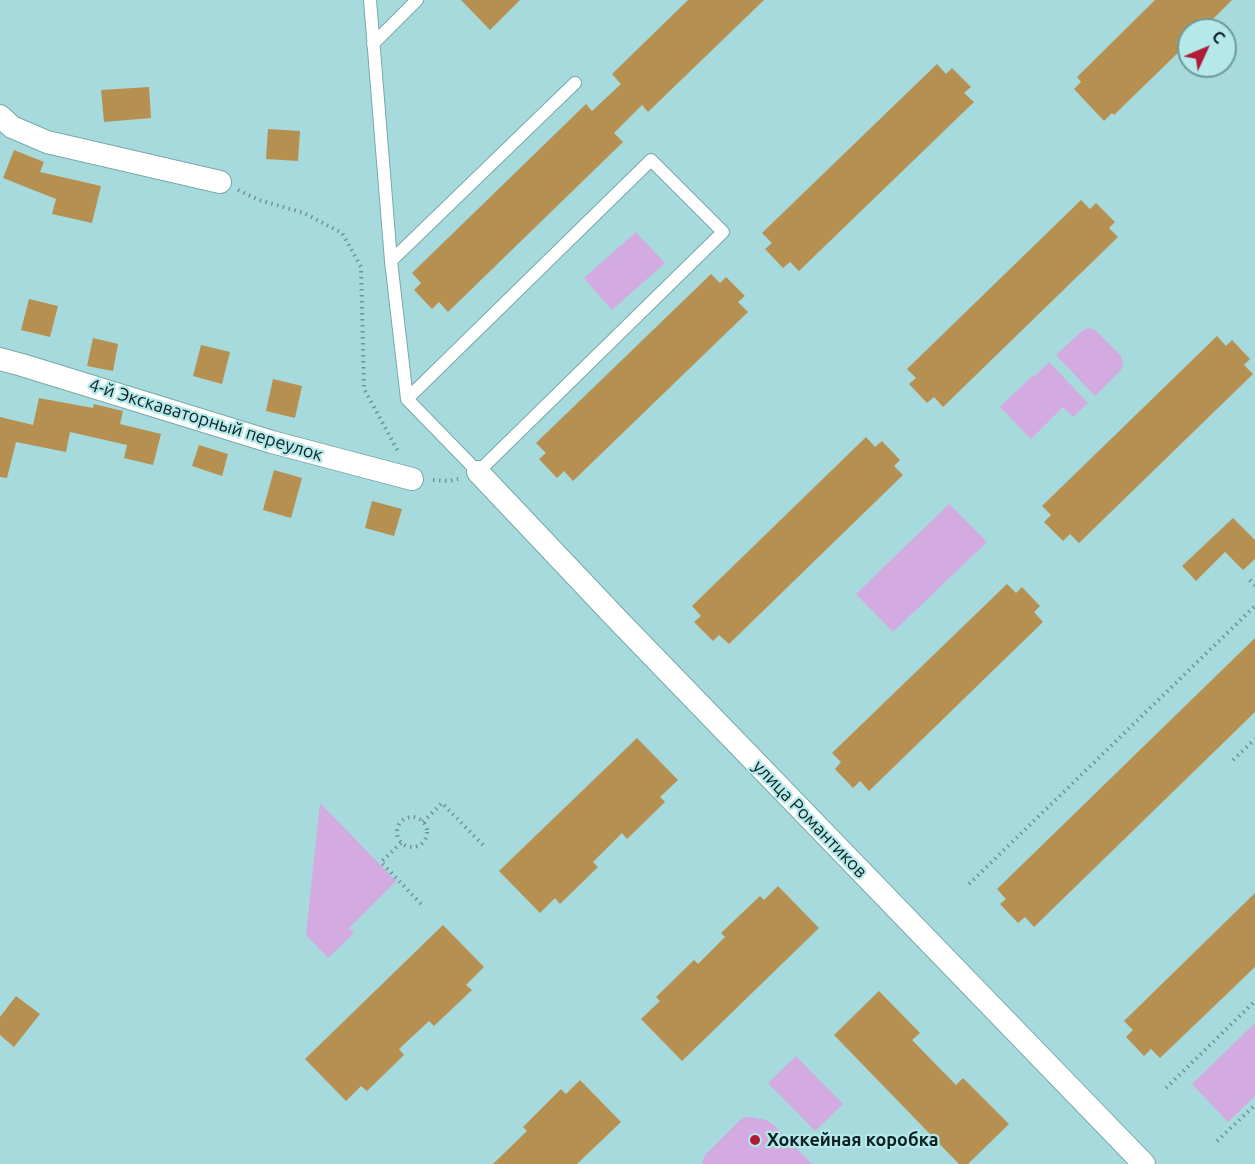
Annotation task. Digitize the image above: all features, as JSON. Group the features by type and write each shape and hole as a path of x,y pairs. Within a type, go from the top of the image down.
{"street":[{"path":"0,116 12,127 46,142 220,182"},
{"name":"4-й Экскаваторный переулок","path":"0,359 272,442 412,478"},
{"name":"улица Романтиков","path":"478,472 633,636 1144,1164"}],"lane":[{"path":"370,0 391,261 407,399 478,472 723,232 651,160 407,399"},
{"path":"374,44 417,0"},
{"path":"391,261 575,83"}],"path":[{"path":"220,182 259,200 304,213 342,233 361,267 364,389 412,478 449,481 478,472"},
{"path":"1250,580 1255,585"},
{"path":"969,884 1255,606"},
{"path":"1233,760 1255,739"},
{"path":"423,822 442,803 485,847"},
{"path":"417,818 423,822 427,834 420,846 406,847 401,843 396,830 404,819 417,818"},
{"path":"401,843 381,862 423,906"},
{"path":"1166,1088 1255,1001"},
{"path":"1217,1141 1255,1105"}],"shaded area":[{"path":"636,232 665,263 612,310 584,278"},
{"path":"1089,328 1096,331 1121,356 1123,363 1121,370 1095,396 1056,355 1083,330"},
{"path":"1049,362 1088,403 1073,417 1063,407 1031,439 1000,407"},
{"path":"949,504 987,542 893,632 856,594"},
{"path":"320,803 396,881 349,928 354,933 328,958 306,935"},
{"path":"1255,1023 1255,1096 1228,1122 1192,1084"},
{"path":"796,1056 843,1104 815,1131 768,1083"},
{"name":"Хоккейная коробка","path":"742,1118 766,1120 774,1125 812,1164 702,1164 705,1155"}],"building":[{"path":"461,0 520,0 490,30"},
{"path":"688,0 764,0 648,112 642,105 614,133 623,142 448,312 439,302 432,309 414,290 421,283 412,273 586,104 592,111 621,84 612,74"},
{"path":"1155,0 1232,0 1214,18 1177,18 1177,54 1114,115 1112,113 1104,121 1074,89 1081,82 1077,77"},
{"path":"937,64 946,74 952,68 971,87 964,93 974,102 799,271 790,262 783,268 765,249 772,243 762,233"},
{"path":"149,87 151,118 104,122 101,90"},
{"path":"268,129 300,131 298,161 266,159"},
{"path":"14,150 44,162 40,172 101,186 92,223 52,214 56,199 3,178"},
{"path":"1081,200 1090,209 1096,203 1115,222 1109,228 1118,237 943,407 934,397 927,403 909,384 916,378 907,369"},
{"path":"711,274 720,283 726,277 745,296 738,302 748,312 573,481 564,471 557,478 539,459 546,453 536,443"},
{"path":"29,299 58,306 50,337 21,330"},
{"path":"1217,336 1226,346 1232,340 1250,359 1244,365 1253,374 1079,543 1070,534 1063,541 1044,522 1051,515 1042,506"},
{"path":"93,338 118,344 113,371 87,366"},
{"path":"201,345 230,352 222,384 193,376"},
{"path":"273,379 302,386 295,418 266,411"},
{"path":"39,398 93,408 94,404 123,411 120,424 161,434 153,465 124,458 127,445 70,432 66,452 16,442 7,478 0,477 0,417 33,425"},
{"path":"866,437 875,447 882,441 900,460 894,466 903,475 729,644 719,635 713,641 694,622 701,616 692,606"},
{"path":"199,445 228,454 222,476 192,466"},
{"path":"274,470 302,478 291,518 263,510"},
{"path":"372,501 402,509 394,536 365,528"},
{"path":"1233,518 1255,540 1255,559 1243,570 1225,552 1196,581 1182,566"},
{"path":"1007,584 1016,593 1022,587 1040,606 1034,612 1043,622 869,791 860,781 853,788 835,769 841,762 832,753"},
{"path":"1255,638 1255,712 1034,927 1025,917 1018,923 1000,904 1006,899 997,889"},
{"path":"637,738 678,780 660,797 665,802 627,839 622,833 593,862 598,867 560,904 555,898 540,913 499,871"},
{"path":"778,886 819,928 682,1061 641,1019 660,1001 656,997 694,960 698,964 725,937 721,933 760,896 764,900"},
{"path":"1255,893 1255,967 1160,1058 1151,1049 1144,1056 1126,1037 1133,1030 1124,1021"},
{"path":"443,925 484,967 466,985 472,990 434,1026 429,1021 399,1049 404,1055 367,1091 361,1086 346,1101 305,1059"},
{"path":"879,991 920,1033 912,1040 956,1085 963,1078 1009,1124 968,1164 959,1164 834,1035"},
{"path":"16,996 40,1014 14,1047 0,1035 0,1017"},
{"path":"580,1080 621,1122 577,1164 493,1164 527,1131 523,1127 561,1089 566,1094"}],"place":[{"name":"Хоккейная коробка","path":"755,1140"}]}
